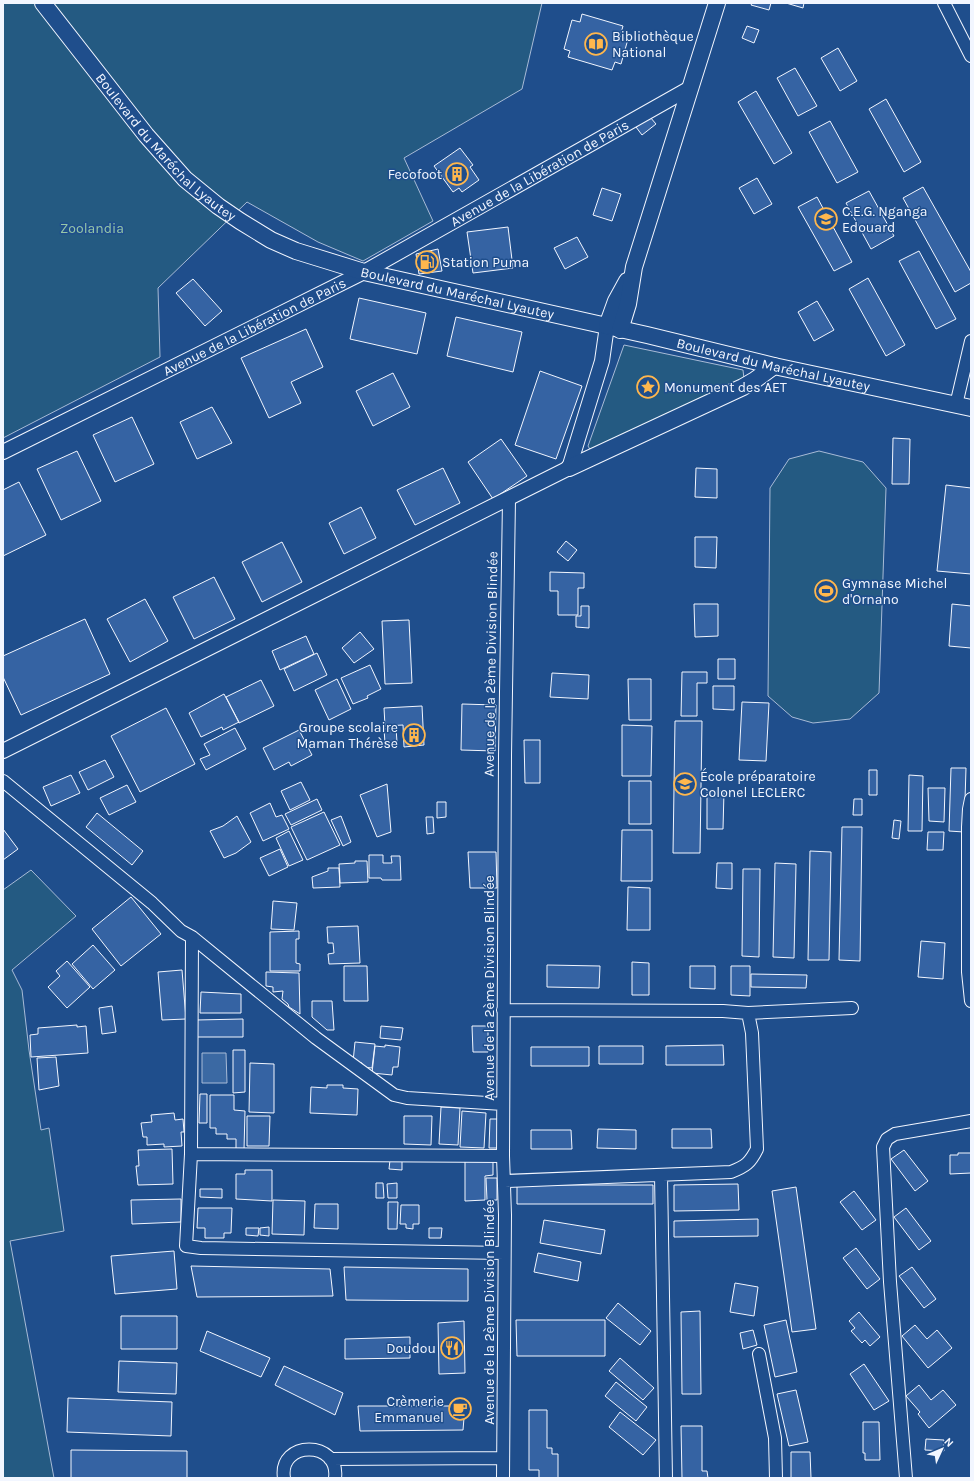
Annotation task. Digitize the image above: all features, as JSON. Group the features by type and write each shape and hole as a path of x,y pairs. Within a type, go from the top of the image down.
{"main road":[{"name":"Boulevard du Maréchal Lyautey","path":"43,3 146,135 185,179 218,206 271,240 296,251 364,272 647,335 774,366 964,406"},
{"path":"614,328 628,304 634,267 717,3"},
{"path":"614,328 618,296 634,267"},
{"path":"628,304 634,318 647,335"},
{"path":"569,468 743,387 774,366"}],"street":[{"path":"944,3 971,56"},
{"name":"Avenue de la Libération de Paris","path":"3,452 364,272 690,88"},
{"path":"3,751 569,468 602,361 614,328"},
{"path":"964,406 971,341"},
{"name":"Avenue de la 2ème Division Blindée","path":"503,1478 505,1181 503,1156 504,756 509,498"},
{"path":"3,781 146,898 181,931 192,937 316,1038 394,1095 407,1098 503,1104"},
{"path":"971,799 968,809 968,972 971,1000"},
{"path":"192,937 191,1154 186,1246 201,1248 504,1253"},
{"path":"503,1010 723,1011 748,1013 852,1008"},
{"path":"505,1181 731,1172 745,1166 753,1157 757,1148 752,1033 748,1013"},
{"path":"906,1478 890,1282 883,1147 887,1139 895,1134 971,1120"},
{"path":"191,1154 503,1156"},
{"path":"661,1175 666,1478"},
{"path":"760,1354 775,1438 776,1478"},
{"path":"284,1478 285,1467 288,1461 298,1451 312,1449 325,1454 330,1459 334,1467 335,1478"},
{"path":"330,1459 503,1458"}],"green space":[{"name":"Zoolandia","path":"3,3 542,3 522,89 404,158 433,221 363,261 318,242 247,202 158,288 160,357 3,438"},
{"path":"624,345 743,370 744,379 592,453 588,446"},
{"name":"Gymnase Michel d'Ornano","path":"819,451 863,462 886,488 879,693 850,719 813,723 792,717 768,696 770,488 789,459"},
{"path":"31,870 76,916 12,970 22,990 41,1130 49,1128 64,1231 10,1241 54,1478 3,1478 3,890"}],"shaded area":[{"path":"202,1053 226,1053 227,1083 202,1083"}],"building":[{"path":"752,3 771,3 769,10 751,5"},
{"path":"786,3 804,3 803,8"},
{"name":"Bibliothèque National","path":"582,14 623,26 620,37 628,39 621,64 615,62 612,70 568,57 570,51 564,49 572,20 580,22"},
{"path":"747,26 759,30 754,43 742,38"},
{"path":"838,48 857,81 840,91 821,58"},
{"path":"795,68 817,106 798,116 777,78"},
{"path":"756,91 792,153 774,164 738,102"},
{"path":"886,99 921,162 904,172 869,109"},
{"path":"650,117 656,124 642,135 636,127"},
{"path":"830,121 858,172 837,183 809,132"},
{"name":"Fecofoot","path":"460,148 473,165 470,167 479,180 462,192 459,188 453,192 434,166"},
{"path":"757,178 772,204 754,214 739,188"},
{"path":"923,187 971,272 971,283 955,292 903,198"},
{"path":"602,188 621,194 612,221 593,215"},
{"path":"869,191 894,236 871,249 846,203"},
{"path":"817,197 852,262 834,271 798,207"},
{"path":"508,227 513,268 473,273 467,232"},
{"path":"577,237 588,257 565,269 554,248"},
{"path":"438,249 442,271 419,274 416,254"},
{"path":"919,251 956,319 936,329 899,261"},
{"path":"868,278 905,345 886,356 849,289"},
{"path":"193,279 222,311 205,326 176,293"},
{"path":"359,298 426,313 417,354 350,339"},
{"path":"817,301 834,330 814,341 798,312"},
{"path":"456,317 522,332 513,372 447,356"},
{"path":"306,329 323,367 291,382 301,403 269,418 241,358"},
{"path":"540,371 582,386 556,459 515,445"},
{"path":"393,373 410,407 373,426 356,391"},
{"path":"212,407 232,443 197,459 180,422"},
{"path":"132,417 154,464 115,482 93,435"},
{"path":"893,438 910,439 909,484 892,484"},
{"path":"501,439 527,476 493,499 468,462"},
{"path":"77,451 101,501 61,520 37,469"},
{"path":"443,468 460,503 415,525 397,490"},
{"path":"696,468 717,469 717,498 695,497"},
{"path":"19,482 46,535 3,556 3,490"},
{"path":"946,485 971,488 971,574 937,571"},
{"path":"361,507 376,538 344,554 329,523"},
{"path":"695,537 717,537 716,568 695,567"},
{"path":"566,541 577,550 568,561 557,552"},
{"path":"282,542 302,582 262,602 242,562"},
{"path":"550,572 584,573 584,588 578,588 578,615 558,615 558,591 550,591"},
{"path":"214,577 235,619 194,639 173,597"},
{"path":"145,599 168,641 130,662 107,619"},
{"path":"694,604 718,604 718,636 695,637"},
{"path":"952,604 971,606 971,648 949,646"},
{"path":"581,606 589,606 589,628 576,627 576,616 581,616"},
{"path":"85,619 110,674 21,715 3,677 3,656"},
{"path":"409,620 412,683 385,684 382,621"},
{"path":"360,632 374,649 354,663 342,648"},
{"path":"306,636 314,654 280,670 272,651"},
{"path":"317,653 327,675 294,691 284,669"},
{"path":"718,659 735,659 735,679 718,679"},
{"path":"370,665 381,689 367,696 368,698 353,704 341,678"},
{"path":"682,672 707,672 707,683 697,683 697,716 681,716"},
{"path":"552,673 589,675 588,699 550,697"},
{"path":"337,679 351,709 329,720 315,690"},
{"path":"628,679 651,679 651,720 629,720"},
{"path":"261,680 274,706 239,723 226,697"},
{"path":"713,686 734,686 734,710 713,709"},
{"path":"224,694 239,722 223,730 222,727 201,737 189,713"},
{"path":"742,702 769,703 766,761 739,760"},
{"path":"462,704 496,705 495,751 461,750"},
{"name":"Groupe scolaire Maman Thérèse","path":"422,706 424,745 404,747 403,725 385,726 384,708"},
{"path":"166,708 195,764 140,792 111,736"},
{"path":"675,721 702,721 700,853 673,853"},
{"path":"622,725 652,726 651,776 622,776"},
{"path":"235,728 246,749 206,770 200,759 210,755 204,744"},
{"path":"396,728 397,742 385,743 384,729"},
{"path":"299,730 312,755 291,766 289,762 274,770 263,748"},
{"path":"524,740 540,740 540,783 525,783"},
{"path":"105,760 114,777 88,790 79,772"},
{"path":"951,768 966,768 964,832 949,831"},
{"path":"869,770 877,770 877,795 869,795"},
{"path":"71,775 80,793 51,806 43,787"},
{"path":"909,775 923,776 922,831 908,831"},
{"path":"629,781 651,781 651,824 629,824"},
{"path":"301,782 310,800 290,810 281,791"},
{"path":"387,784 391,832 377,837 360,795"},
{"path":"127,785 136,802 109,815 100,798"},
{"path":"928,788 945,788 944,822 929,821"},
{"path":"707,791 724,791 723,829 707,829"},
{"path":"317,799 322,810 291,825 285,814"},
{"path":"854,799 862,799 862,815 853,815"},
{"path":"437,802 446,802 446,817 437,818"},
{"path":"270,803 276,817 282,815 289,829 263,841 250,813"},
{"path":"324,812 340,845 307,860 291,827"},
{"path":"97,813 143,851 132,865 86,827"},
{"path":"237,816 251,842 236,853 224,858 210,831 223,826"},
{"path":"341,816 351,842 343,846 331,820"},
{"path":"426,817 433,817 434,833 427,834"},
{"path":"894,820 901,821 899,839 892,838"},
{"path":"842,827 862,827 860,961 839,960"},
{"path":"3,829 18,849 3,860"},
{"path":"622,830 652,830 652,881 621,881"},
{"path":"289,831 303,860 289,866 276,838"},
{"path":"928,832 944,832 943,850 927,850"},
{"path":"280,849 288,867 269,876 260,858"},
{"path":"810,851 831,852 829,960 808,960"},
{"path":"468,852 496,852 497,888 470,888"},
{"path":"369,855 383,855 383,863 392,863 391,856 400,856 401,880 369,878"},
{"path":"355,861 367,861 368,882 340,883 339,864 355,863"},
{"path":"717,863 732,863 732,889 716,888"},
{"path":"775,863 796,864 794,958 773,957"},
{"path":"328,868 339,868 340,887 313,888 312,877 328,871"},
{"path":"743,869 760,869 759,957 742,956"},
{"path":"628,887 650,888 650,930 627,930"},
{"path":"131,897 161,934 121,966 92,929"},
{"path":"273,901 297,903 294,930 271,929"},
{"path":"358,926 360,963 329,964 328,954 334,953 333,943 328,943 327,927"},
{"path":"299,931 299,939 296,939 296,963 300,964 300,971 270,971 270,932"},
{"path":"921,941 945,943 943,979 918,977"},
{"path":"93,945 115,970 93,989 72,964"},
{"path":"67,961 90,987 67,1008 48,987 60,976 56,971"},
{"path":"632,962 649,963 649,995 632,995"},
{"path":"547,965 600,966 599,988 547,987"},
{"path":"344,966 367,966 368,1001 344,1001"},
{"path":"690,966 715,966 715,989 690,988"},
{"path":"731,966 750,966 750,996 731,995"},
{"path":"182,970 186,1019 162,1020 158,972"},
{"path":"266,972 299,973 300,1014 289,1007 288,1004 282,999 283,991 273,992 273,987 266,986"},
{"path":"751,974 807,975 806,988 751,987"},
{"path":"201,992 241,994 241,1013 200,1013"},
{"path":"312,1001 332,1001 334,1030 327,1030 312,1017"},
{"path":"112,1006 116,1032 102,1034 99,1008"},
{"path":"243,1019 243,1037 197,1037 196,1020"},
{"path":"77,1025 77,1027 86,1026 88,1053 31,1057 30,1035 38,1034 38,1028"},
{"path":"381,1026 403,1028 401,1040 380,1038"},
{"path":"472,1026 488,1026 488,1052 473,1052"},
{"path":"355,1042 375,1044 372,1068 362,1067 362,1063 353,1062"},
{"path":"385,1045 400,1047 398,1067 393,1067 392,1075 372,1073 375,1046 385,1047"},
{"path":"723,1045 724,1065 666,1065 666,1046"},
{"path":"599,1046 643,1046 643,1064 599,1064"},
{"path":"531,1047 589,1047 589,1066 531,1066"},
{"path":"233,1050 245,1050 245,1092 233,1093"},
{"path":"56,1057 59,1086 39,1090 37,1058"},
{"path":"250,1063 274,1064 274,1113 249,1112"},
{"path":"327,1085 343,1085 343,1088 358,1089 357,1115 310,1113 311,1087 327,1088"},
{"path":"200,1094 207,1094 207,1123 199,1123"},
{"path":"210,1095 234,1095 234,1110 245,1111 244,1150 236,1150 236,1139 227,1139 227,1134 216,1134 216,1128 210,1128"},
{"path":"441,1107 460,1108 458,1145 439,1144"},
{"path":"462,1111 486,1113 484,1148 460,1147"},
{"path":"174,1113 175,1120 183,1119 184,1132 181,1132 182,1146 164,1147 164,1144 147,1145 147,1137 143,1137 141,1123 152,1122 151,1115"},
{"path":"247,1116 270,1116 269,1146 247,1146"},
{"path":"404,1116 432,1116 431,1145 404,1144"},
{"path":"490,1119 499,1119 498,1148 489,1148"},
{"path":"598,1129 636,1130 636,1149 597,1148"},
{"path":"672,1129 711,1129 712,1148 672,1148"},
{"path":"531,1130 571,1130 572,1149 531,1149"},
{"path":"172,1149 173,1184 138,1185 136,1166 139,1166 138,1150"},
{"path":"904,1150 928,1181 915,1191 891,1159"},
{"path":"958,1153 971,1153 971,1173 950,1174 950,1155 958,1155"},
{"path":"390,1160 402,1161 402,1170 389,1169"},
{"path":"465,1161 493,1161 493,1175 485,1176 485,1200 465,1201"},
{"path":"245,1170 272,1170 272,1201 236,1199 236,1174 245,1174"},
{"path":"486,1178 497,1178 497,1200 487,1200"},
{"path":"376,1183 383,1183 384,1198 376,1198"},
{"path":"397,1183 397,1198 388,1198 387,1184"},
{"path":"738,1184 739,1210 674,1211 674,1185"},
{"path":"517,1185 653,1185 653,1204 517,1204"},
{"path":"796,1187 816,1329 792,1332 772,1191"},
{"path":"200,1189 222,1189 222,1198 200,1197"},
{"path":"854,1191 876,1220 862,1230 840,1202"},
{"path":"181,1199 181,1222 132,1224 131,1200"},
{"path":"273,1200 305,1201 304,1235 272,1234"},
{"path":"388,1202 398,1202 397,1229 388,1229"},
{"path":"315,1204 338,1204 338,1229 314,1228"},
{"path":"401,1205 419,1205 419,1224 413,1224 413,1229 406,1228 406,1224 400,1224"},
{"path":"198,1208 232,1208 231,1233 224,1233 224,1238 205,1238 205,1228 197,1228"},
{"path":"906,1208 931,1241 919,1250 894,1217"},
{"path":"758,1219 758,1236 674,1237 674,1221"},
{"path":"544,1220 605,1230 601,1254 540,1243"},
{"path":"269,1227 269,1236 260,1235 260,1228"},
{"path":"246,1228 259,1228 258,1236 246,1235"},
{"path":"429,1228 442,1228 441,1238 429,1238"},
{"path":"856,1248 880,1279 867,1289 843,1258"},
{"path":"174,1251 177,1289 115,1294 111,1256"},
{"path":"538,1253 581,1262 578,1281 534,1272"},
{"path":"191,1266 330,1269 333,1296 197,1297"},
{"path":"344,1267 468,1269 468,1301 346,1300"},
{"path":"912,1267 936,1299 924,1308 899,1276"},
{"path":"735,1283 758,1287 754,1316 730,1312"},
{"path":"618,1303 651,1331 640,1345 606,1318"},
{"path":"700,1311 701,1394 682,1394 681,1312"},
{"path":"859,1312 880,1337 870,1346 865,1340 862,1343 851,1331 855,1328 849,1321"},
{"path":"121,1316 177,1316 177,1349 121,1349"},
{"path":"516,1320 605,1320 605,1356 517,1356"},
{"path":"786,1320 797,1372 775,1377 764,1325"},
{"name":"Doudou","path":"464,1321 465,1373 439,1374 438,1323"},
{"path":"915,1325 927,1339 937,1330 952,1348 928,1368 902,1336"},
{"path":"753,1330 757,1345 743,1349 740,1333"},
{"path":"207,1331 270,1358 261,1377 200,1351"},
{"path":"410,1337 410,1358 345,1359 345,1339"},
{"path":"620,1358 654,1388 643,1400 609,1371"},
{"path":"119,1361 177,1363 176,1394 118,1392"},
{"path":"864,1364 889,1401 874,1410 850,1374"},
{"path":"284,1366 343,1393 335,1415 275,1385"},
{"path":"616,1382 647,1407 636,1421 605,1396"},
{"path":"919,1385 931,1400 943,1390 956,1405 929,1428 918,1414 920,1412 906,1396"},
{"path":"796,1390 808,1442 789,1446 777,1394"},
{"path":"68,1398 172,1402 171,1436 67,1432"},
{"path":"358,1406 465,1406 463,1430 360,1431"},
{"path":"529,1410 547,1410 547,1448 552,1448 552,1454 558,1454 558,1478 539,1478 539,1470 529,1470"},
{"path":"620,1412 656,1440 643,1455 609,1427"},
{"path":"863,1422 879,1422 880,1460 865,1460 865,1453 863,1453"},
{"path":"681,1426 702,1426 702,1471 707,1471 708,1478 682,1478"},
{"path":"926,1439 944,1440 944,1451 925,1450"},
{"path":"71,1450 187,1451 187,1478 71,1478"},
{"path":"791,1452 810,1452 811,1478 791,1478"}],"place":[{"name":"Bibliothèque National","path":"596,44"},
{"name":"Fecofoot","path":"457,174"},
{"name":"C.E.G. Nganga Edouard","path":"826,219"},
{"name":"Station Puma","path":"427,262"},
{"name":"Monument des AET","path":"648,387"},
{"name":"Gymnase Michel d'Ornano","path":"826,591"},
{"name":"Groupe scolaire Maman Thérèse","path":"414,735"},
{"name":"École préparatoire Colonel LECLERC","path":"685,784"},
{"name":"Doudou","path":"452,1348"},
{"name":"Crèmerie Emmanuel","path":"460,1409"}]}
